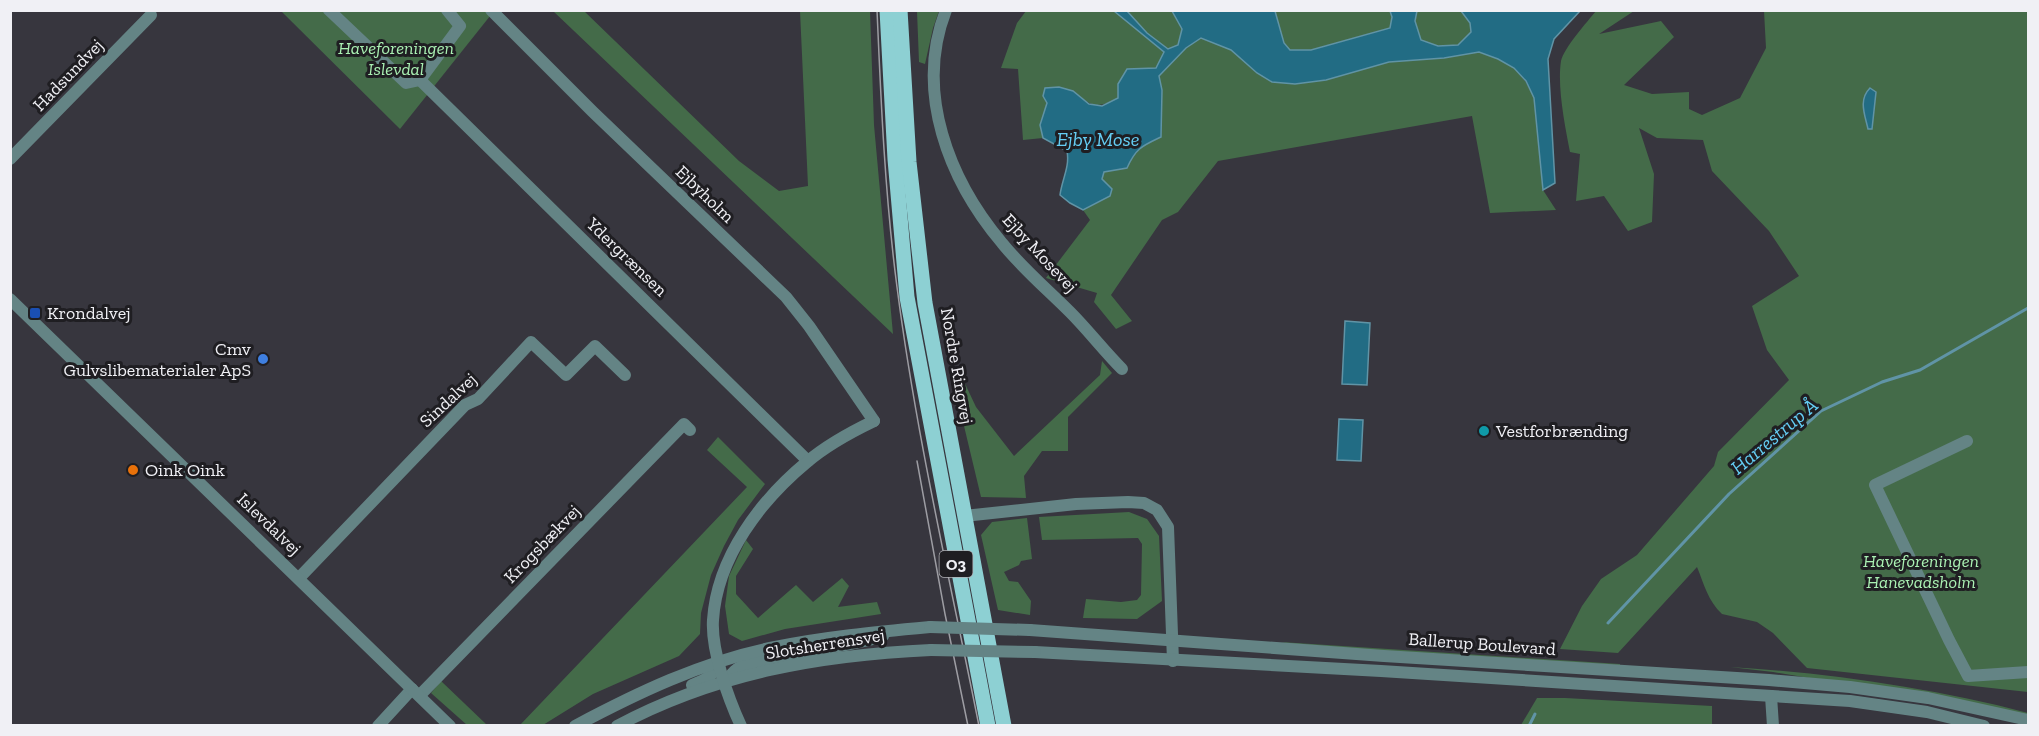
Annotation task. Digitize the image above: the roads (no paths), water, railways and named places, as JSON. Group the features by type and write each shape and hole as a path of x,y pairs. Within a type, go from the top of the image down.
{"main road":[{"name":"Nordre Ringvej","path":"887,10 895,159 907,297 988,726"},
{"name":"Nordre Ringvej","path":"900,10 915,221 925,303 1004,726"}],"street":[{"name":"Ydergrænsen","path":"329,10 406,83 420,80 808,461"},
{"path":"420,80 460,26 447,10"},
{"name":"Ejbyholm","path":"490,10 786,297 809,326 874,421 808,461"},
{"name":"Ejby Mosevej","path":"946,10 939,28 933,90 941,134 952,165 971,202 1003,244 1087,329 1122,369"},
{"name":"Hadsundvej","path":"10,159 151,15"},
{"name":"Islevdalvej","path":"10,299 450,726"},
{"name":"Sindalvej","path":"299,578 465,405 478,399 531,342 566,375 594,346 625,375"},
{"name":"Krogsbækvej","path":"416,692 684,424 690,430"},
{"path":"1967,441 1875,485 1968,676 2028,672"},
{"path":"741,726 719,662 713,621 717,596 726,567 744,533 764,504 808,461"},
{"path":"964,516 1076,504 1118,502 1144,503 1157,510 1168,527 1173,661"},
{"name":"Slotsherrensvej","path":"575,726 622,701 671,680 719,662 769,648 812,640 930,627"},
{"name":"Ballerup Boulevard","path":"930,627 1030,630 1850,687 1928,698 2028,720"},
{"name":"Slotsherrensvej","path":"725,681 732,672 742,666 790,654 868,641 905,629"},
{"name":"Slotsherrensvej","path":"617,726 678,698 725,681 779,666 833,657 931,650"},
{"name":"Ballerup Boulevard","path":"931,650 1035,652 1771,696 1927,712 1984,726"},
{"name":"Slotsherrensvej","path":"610,726 625,714 641,706 705,680 713,674 719,662"},
{"path":"378,726 416,692"},
{"path":"1771,696 1773,726"}],"water":[{"name":"Ejby Mose","path":"1114,11 1127,11 1147,33 1168,49 1178,45 1182,29 1172,11 1275,11 1284,43 1290,50 1311,50 1390,28 1392,17 1390,11 1417,11 1415,21 1421,40 1438,46 1458,45 1471,32 1470,23 1461,11 1580,11 1554,39 1548,59 1555,183 1543,190 1534,98 1526,81 1514,68 1498,59 1479,52 1444,58 1389,62 1326,80 1295,84 1272,82 1257,73 1231,50 1201,38 1186,48 1159,76 1162,90 1161,137 1140,148 1127,168 1104,172 1102,179 1112,189 1110,196 1083,210 1060,195 1067,168 1067,151 1043,138 1040,125 1047,103 1043,96 1045,88 1059,87 1073,91 1089,104 1102,106 1118,98 1118,84 1127,69 1156,68 1164,52"},
{"path":"1870,88 1876,92 1872,129 1868,129 1863,103"},
{"path":"1345,321 1370,323 1367,385 1342,384"},
{"path":"1339,419 1363,420 1361,461 1337,460"}],"waterway":[{"name":"Harrestrup Å","path":"1608,623 1729,494 1821,411 1882,382 1920,370 2028,308"},
{"name":"Harrestrup Å","path":"1529,726 1535,714"}],"tram line":[{"path":"877,10 886,184 905,342 945,562 979,726"},
{"path":"917,461 968,726"}],"place":[{"name":"Krondalvej","path":"35,313"},
{"name":"Cmv Gulvslibematerialer ApS","path":"263,359"},
{"name":"Vestforbrænding","path":"1484,431"},
{"name":"Oink Oink","path":"133,470"}],"park label":[{"name":"Haveforeningen Islevdal","path":"396,58"},
{"name":"Haveforeningen Hanevadsholm","path":"1921,571"}]}
